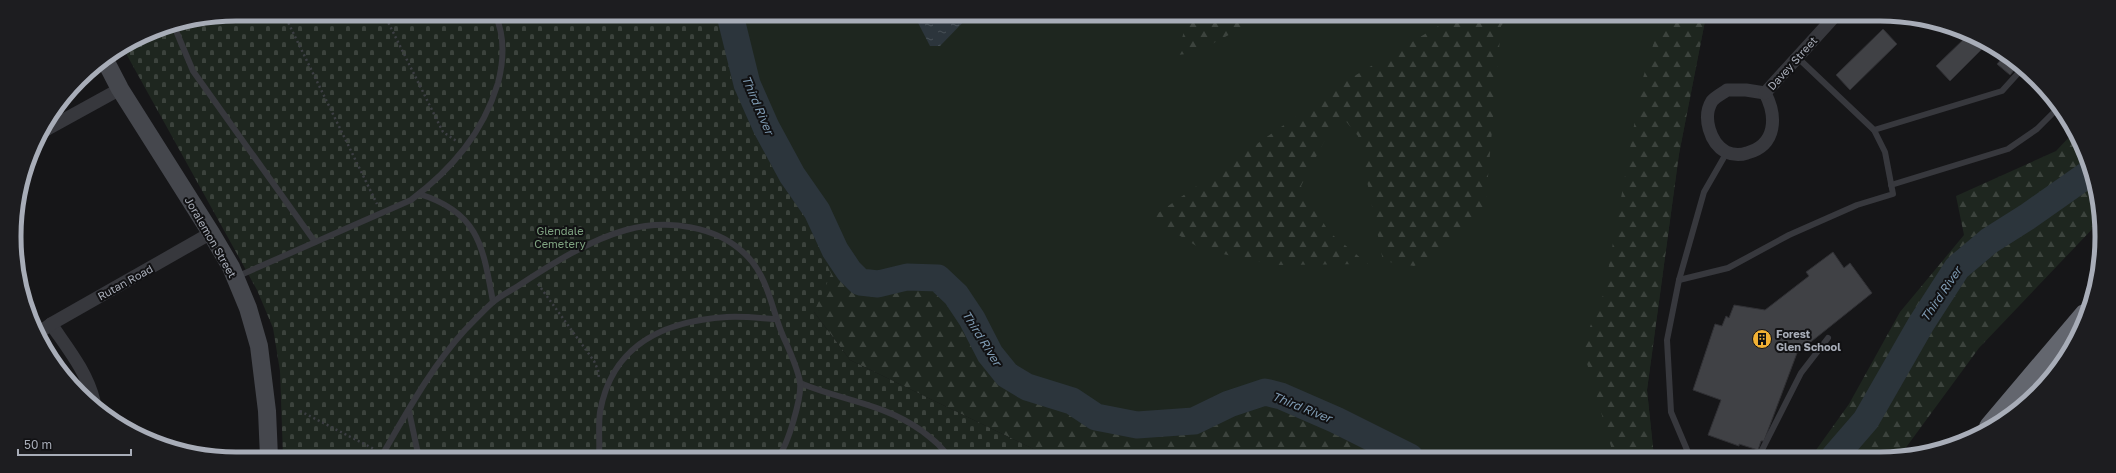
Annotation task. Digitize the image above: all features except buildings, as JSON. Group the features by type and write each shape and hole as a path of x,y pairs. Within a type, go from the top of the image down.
{"highway":[{"path":"2000,415 2076,326"}],"street":[{"name":"Davey Street","path":"1765,93 1830,21"},
{"name":"Joralemon Street","path":"107,64 120,89 211,233 235,277 248,308 259,346 267,411 269,452"},
{"path":"51,127 120,89"},
{"name":"Davey Street","path":"1727,90 1746,90 1765,93 1773,111 1773,126 1766,142 1753,151 1740,155 1726,152 1716,143 1709,129 1706,114 1713,100 1727,90"},
{"name":"Rutan Road","path":"46,328 211,233"},
{"path":"46,328 77,362 90,386 93,398"}],"lane":[{"path":"235,277 411,200 445,171 466,148 482,124 493,99 503,58 502,39 497,21"},
{"path":"176,30 193,71 315,242"},
{"path":"1679,280 1728,268 1789,235 1857,205 1893,194 1885,152 1874,130 1797,57"},
{"path":"1874,130 2002,91 2019,72"},
{"path":"1892,184 2008,149 2037,129 2055,111"},
{"path":"1688,452 1671,412 1667,340 1679,280 1704,192 1726,152"},
{"path":"419,194 459,213 470,226 480,241 493,302"},
{"path":"385,452 426,381 464,331 493,302 533,276 598,241 626,230 660,226 687,226 712,232 727,240 749,258 760,274 800,383 793,423 781,452"},
{"path":"600,452 599,430 604,395 610,377 630,350 658,332 684,324 728,317 775,318"},
{"path":"1760,452 1801,373 1828,338"},
{"path":"800,383 821,392 868,403 895,414 936,442 944,452"},
{"path":"409,411 418,452"}],"path":[{"path":"287,21 381,213"},
{"path":"388,21 443,132 466,148"},
{"path":"533,276 594,361 598,370 599,385 604,395"},
{"path":"300,411 377,452"}],"green space":[{"name":"Glendale Cemetery","path":"222,21 720,21 730,75 774,172 806,215 831,274 814,312 850,360 1040,452 283,452 280,371 273,328 257,290 125,52 141,43 181,28"},
{"path":"693,21 731,21 747,84 766,127 792,175 817,211 835,250 849,271 860,282 878,284 907,277 938,278 956,295 972,319 990,354 1007,375 1027,387 1072,401 1096,417 1137,425 1194,421 1229,404 1265,392 1281,396 1336,420 1400,452 1040,452 850,360 814,312"},
{"path":"731,21 1705,21 1679,154 1647,390 1653,452 1400,452 1336,420 1281,396 1265,392 1229,404 1194,421 1137,425 1096,417 1072,401 1027,387 1007,375 990,354 972,319 907,277 878,284 860,282 849,271 835,250 817,211 792,175 766,127 747,84"},
{"path":"1187,21 1255,21 1195,53 1177,55"},
{"path":"1447,21 1505,21 1501,26 1485,211 1432,258 1414,266 1383,261 1358,136 1344,119 1328,134 1301,186 1329,232 1368,264 1277,265 1203,250 1151,218 1351,78"},
{"path":"1660,21 1705,21 1679,154 1647,390 1653,452 1613,452 1582,346 1604,293 1642,81"},
{"path":"2070,136 2079,154 2088,181 2095,226 1979,348 1904,451 1894,452 1815,452 1849,404 1900,312 1964,235 1956,196 2056,151"}],"water":[{"path":"917,21 964,21 940,46 930,46"}],"waterway":[{"name":"Third River","path":"731,21 747,84 766,127 792,175 817,211 835,250 849,271 860,282 878,284 907,277 938,278 956,295 972,319 990,354 1007,375 1027,387 1072,401 1096,417 1137,425 1194,421 1229,404 1265,392 1281,396 1336,420 1400,452"},
{"name":"Third River","path":"1838,452 1866,420 1921,324 1957,268 1989,241 2027,217 2086,175"}],"place":[{"name":"Forest Glen School","path":"1762,339"}]}
